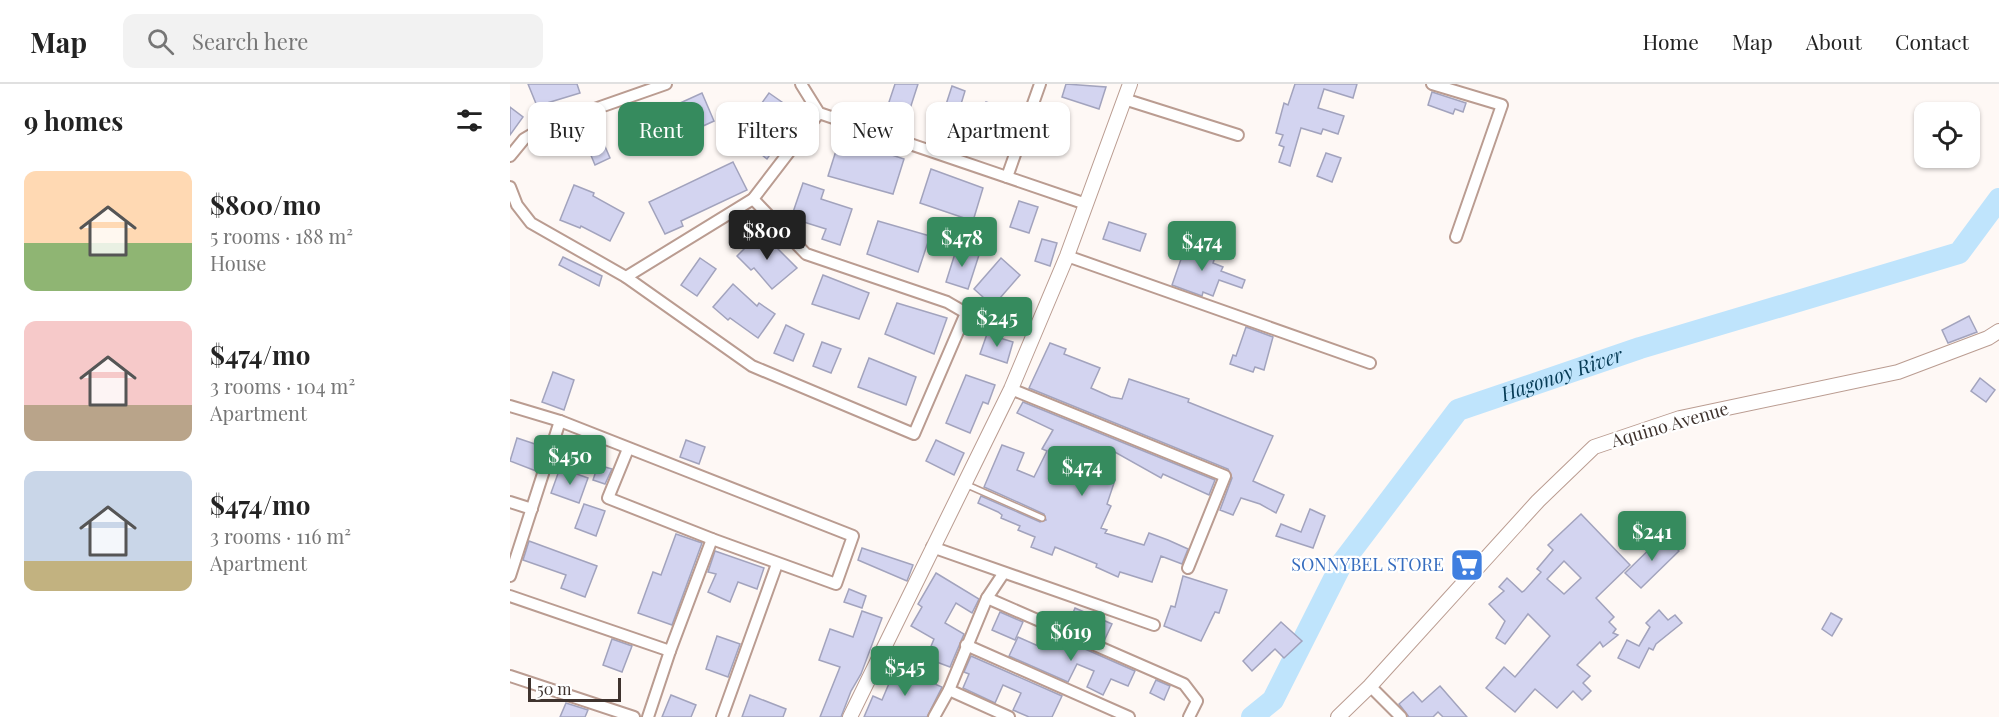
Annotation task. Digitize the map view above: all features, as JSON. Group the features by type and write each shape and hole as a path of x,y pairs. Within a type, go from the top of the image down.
{"main road":[{"path":"849,717 1011,389 1067,256 1130,84"},
{"name":"Aquino Avenue","path":"1338,717 1370,686 1538,501 1594,447 1680,418 1898,372 1989,338 1999,331"}],"street":[{"path":"510,156 524,139 546,126 666,84"},
{"path":"801,84 812,102"},
{"path":"1007,177 1040,84"},
{"path":"1432,84 1502,105 1456,237"},
{"path":"1124,99 1238,135"},
{"path":"819,113 1086,204"},
{"path":"627,277 753,199 786,156"},
{"path":"510,187 517,205 531,223 627,277 752,366 914,434 966,313 947,302 806,254 753,199"},
{"path":"1067,256 1370,363"},
{"path":"1011,389 1225,476 1188,568"},
{"path":"510,406 560,421 853,536 836,584 712,540 608,498 628,449"},
{"path":"510,576 560,421"},
{"path":"510,502 532,509"},
{"path":"648,717 712,540"},
{"path":"932,548 1154,625"},
{"path":"722,717 777,564"},
{"path":"934,717 949,690 987,598 1003,574"},
{"path":"510,596 670,651"},
{"path":"987,598 1184,684 1197,701 1189,717"},
{"path":"966,645 1129,717"},
{"path":"510,676 634,717"},
{"path":"1370,686 1401,717"},
{"path":"949,690 1009,717"}],"lane":[{"path":"965,484 1042,518"}],"building":[{"path":"528,84 577,84 580,93 550,102 535,102"},
{"path":"895,84 918,84 912,102 889,102"},
{"path":"1066,84 1106,87 1099,109 1062,97"},
{"path":"1295,84 1357,84 1353,98 1324,89 1318,108 1344,116 1338,134 1323,129 1321,134 1301,128 1290,166 1279,162 1284,147 1279,145 1283,135 1276,133 1284,103 1288,105"},
{"path":"952,86 965,91 962,102 947,102"},
{"path":"1432,92 1466,103 1463,112 1455,109 1453,114 1428,105"},
{"path":"702,93 714,121 704,126 704,102 682,102"},
{"path":"769,93 782,102 763,102"},
{"path":"510,107 523,117 510,135"},
{"path":"606,149 610,158 595,165 591,156 606,156"},
{"path":"1326,153 1341,158 1332,182 1317,176"},
{"path":"834,156 895,156 904,159 893,194 828,176"},
{"path":"733,162 747,190 681,221 683,226 665,234 649,202"},
{"path":"931,169 983,188 973,221 920,203"},
{"path":"803,183 824,190 821,199 852,209 840,245 822,239 826,229 791,218"},
{"path":"574,185 594,193 593,196 624,213 610,241 581,226 580,228 560,220"},
{"path":"1019,201 1038,207 1029,233 1010,227"},
{"path":"878,221 930,236 918,272 867,254"},
{"path":"1109,222 1146,234 1140,251 1103,239"},
{"path":"761,232 797,268 772,289 754,268 751,270 737,256"},
{"path":"1042,239 1057,243 1050,266 1035,261"},
{"path":"1187,242 1217,252 1213,263 1223,267 1221,271 1245,280 1242,288 1219,280 1213,296 1203,292 1202,296 1172,285"},
{"path":"957,247 979,255 968,289 946,282"},
{"path":"563,257 602,276 599,286 559,265"},
{"path":"700,258 716,269 697,296 681,285"},
{"path":"1001,258 1020,275 993,306 974,289"},
{"path":"823,275 869,293 859,319 812,304"},
{"path":"733,284 757,306 759,303 775,314 758,338 730,318 728,320 713,307"},
{"path":"897,303 947,318 934,354 885,334"},
{"path":"999,305 1027,306 1028,322 1000,326"},
{"path":"1969,316 1977,332 1948,343 1942,330"},
{"path":"786,325 804,334 793,361 774,353"},
{"path":"1246,327 1273,337 1264,370 1255,367 1253,372 1230,364 1233,355 1236,356"},
{"path":"987,334 1013,342 1007,363 980,354"},
{"path":"822,342 841,349 831,373 813,366"},
{"path":"1050,343 1066,349 1064,354 1100,368 1091,388 1111,397 1122,399 1129,379 1189,399 1188,402 1273,436 1253,481 1284,495 1276,513 1260,504 1241,498 1233,515 1220,510 1232,478 1228,469 1029,388"},
{"path":"869,358 916,377 906,405 858,387"},
{"path":"553,372 574,380 564,410 542,402"},
{"path":"966,375 995,385 988,404 983,402 970,433 946,423"},
{"path":"1980,378 1995,390 1986,402 1971,391"},
{"path":"1023,402 1215,480 1209,495 1163,474 1161,478 1106,447 1095,473 1115,480 1107,504 1111,506 1101,528 1107,530 1105,533 1144,545 1149,533 1168,540 1188,549 1182,564 1161,556 1152,582 1120,572 1118,577 1096,567 1097,564 1055,547 1052,555 1031,547 1035,537 1018,530 1020,526 1001,518 1002,515 998,512 978,503 981,496 1040,522 1046,520 1044,514 984,487 1002,445 1024,453 1017,470 1034,477 1047,451 1042,449 1053,430 1017,413"},
{"path":"517,438 544,447 536,471 510,461"},
{"path":"686,440 705,447 699,464 680,457"},
{"path":"936,440 964,453 954,475 926,461"},
{"path":"598,465 612,469 605,484 593,480"},
{"path":"560,468 588,478 579,503 551,493"},
{"path":"584,504 605,511 596,536 575,528"},
{"path":"1310,509 1325,516 1313,548 1276,536 1281,524 1301,532"},
{"path":"1581,514 1630,565 1596,598 1614,617 1609,622 1616,629 1613,633 1618,635 1603,647 1600,642 1577,665 1590,676 1583,683 1591,691 1582,700 1573,691 1557,708 1535,689 1515,712 1486,688 1504,667 1515,677 1550,636 1528,614 1505,644 1496,638 1505,621 1489,604 1504,591 1499,587 1507,578 1522,592 1524,591 1541,572 1537,569 1553,550 1548,545","holes":["1564,561 1581,578 1564,594 1547,579"]},
{"path":"676,534 702,543 672,625 638,613 653,572 661,575"},
{"path":"1664,535 1679,551 1641,588 1625,573"},
{"path":"529,541 597,566 585,597 561,588 566,575 523,560"},
{"path":"862,548 913,565 907,581 858,560"},
{"path":"715,551 764,568 757,589 738,582 730,602 708,592 716,574 708,572"},
{"path":"936,573 979,599 972,613 956,603 945,623 964,634 950,667 926,658 934,639 911,626 922,607 918,604"},
{"path":"1183,576 1227,590 1219,613 1215,612 1201,641 1164,626 1171,606 1175,607"},
{"path":"849,589 866,596 862,608 844,602"},
{"path":"1075,608 1112,624 1104,641 1068,625"},
{"path":"1659,610 1668,620 1675,615 1682,623 1656,644 1653,650 1649,648 1639,668 1618,658 1627,640 1639,646 1650,627 1646,623"},
{"path":"862,611 882,618 861,674 851,691 841,717 820,717 840,667 819,660 830,629 853,637"},
{"path":"1000,612 1023,622 1015,640 992,630"},
{"path":"1831,613 1842,619 1832,636 1822,629"},
{"path":"1281,622 1302,641 1284,658 1275,649 1252,671 1243,661"},
{"path":"1051,634 1135,671 1128,686 1111,679 1103,695 1087,687 1094,671 1077,664 1068,682 1009,656 1018,637 1045,649"},
{"path":"717,636 740,644 728,677 706,669"},
{"path":"612,639 632,646 622,672 603,665"},
{"path":"971,656 1062,696 1052,717 1029,717 1013,710 1021,693 1003,685 995,703 963,688 969,674 964,672"},
{"path":"896,667 942,687 927,717 864,717 873,696 882,700"},
{"path":"1156,680 1170,686 1164,700 1150,693"},
{"path":"1440,686 1467,717 1443,717 1438,712 1433,717 1409,717 1399,704 1413,692 1422,702"},
{"path":"671,695 696,705 691,717 662,717"},
{"path":"750,695 786,709 783,717 742,717"},
{"path":"566,703 588,710 585,717 560,717"}],"waterway":[{"name":"Hagonoy River","path":"1252,717 1273,700 1342,563 1458,410 1640,348 1959,253 1999,199"}],"place":[{"name":"SONNYBEL STORE","path":"1467,565"}]}
